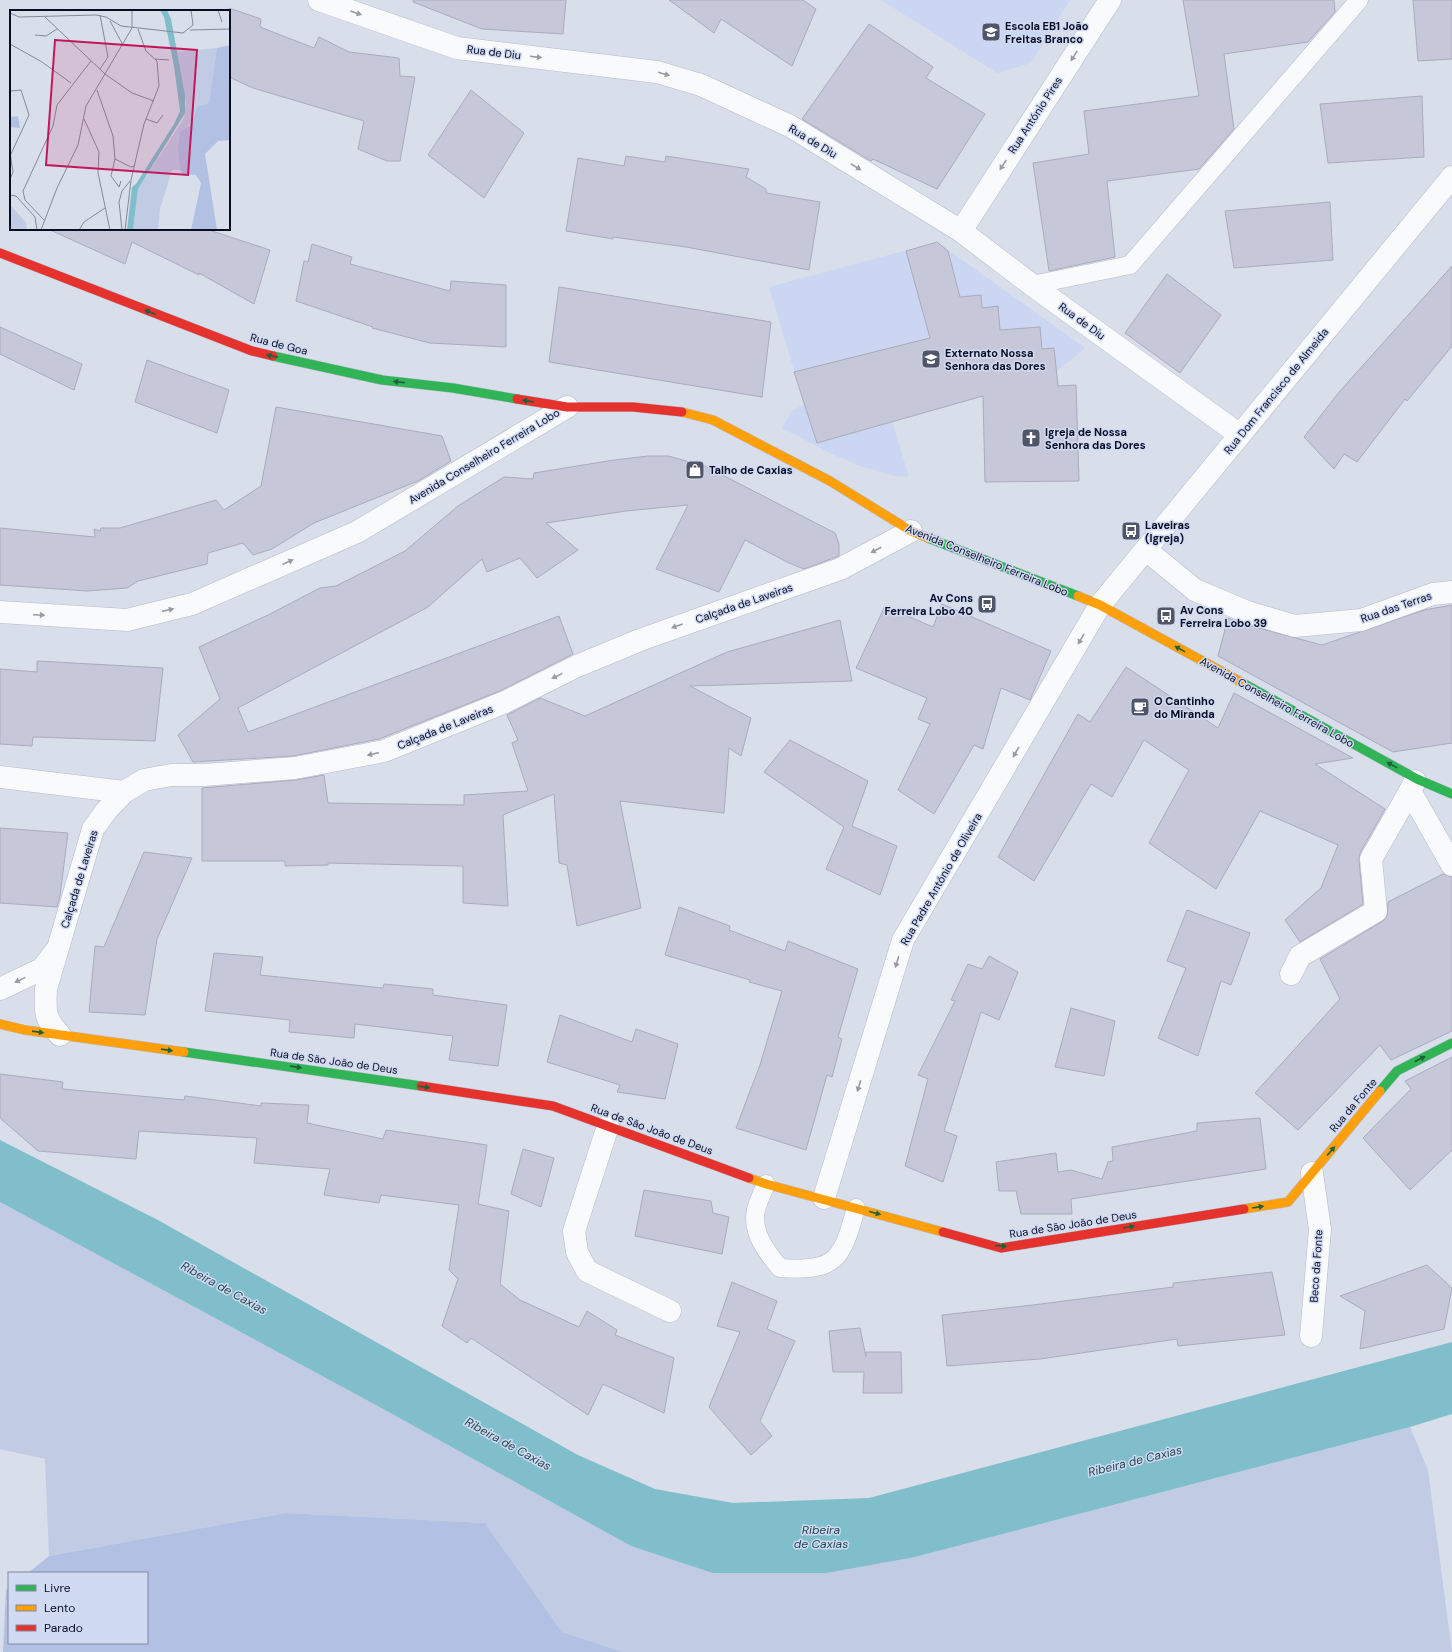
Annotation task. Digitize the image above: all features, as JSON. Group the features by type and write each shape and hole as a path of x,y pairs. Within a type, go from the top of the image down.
{"street":[{"name":"Rua de Diu","path":"319,0 458,48 657,72 701,85 790,126 961,231 1032,285 1240,435"},
{"name":"Rua António Pires","path":"961,231 1110,0"},
{"name":"Rua Dom Francisco de Almeida","path":"1100,605 1452,177"},
{"name":"Rua de Goa","path":"0,253 252,351 382,380 453,388 567,407"},
{"name":"Avenida Conselheiro Ferreira Lobo","path":"0,612 127,620 192,604 357,532 567,407 633,407 683,412 713,420 830,481 911,531 1100,605 1413,785 1452,794"},
{"name":"Calçada de Laveiras","path":"60,1035 48,1022 45,1008 46,989 93,829 106,810 124,792 144,780 171,775 204,775 295,768 384,751 498,705 577,666 640,640 840,569 911,531"},
{"name":"Rua das Terras","path":"1146,550 1195,590 1247,612 1295,626 1361,620 1433,594 1452,592"},
{"name":"Rua Padre António de Oliveira","path":"824,1198 904,940 1100,605"},
{"path":"0,777 124,792"},
{"path":"1413,785 1452,865"},
{"path":"1291,974 1300,956 1376,911 1371,858 1413,785"},
{"name":"Calçada de Laveiras","path":"0,989 42,969 57,950"},
{"name":"Rua de São João de Deus","path":"0,1024 25,1030 314,1070 553,1106 766,1184 824,1198 1001,1248 1288,1202"},
{"name":"Rua da Fonte","path":"1288,1202 1397,1071 1452,1043"},
{"path":"608,1126 574,1231 577,1252 587,1271 670,1311"},
{"name":"Beco da Fonte","path":"1311,1336 1320,1229 1312,1173"}],"lane":[{"path":"1032,285 1130,265 1359,0"},
{"path":"766,1184 756,1211 757,1228 765,1250 780,1268 815,1268 834,1260 847,1240 856,1208"}],"shaded area":[{"name":"Escola EB1 João Freitas Branco","path":"881,0 1070,0 1031,63 997,73"},
{"name":"Externato Nossa Senhora das Dores","path":"937,242 1085,348 1057,371 892,421 909,477 895,476 860,466 834,455 782,428 792,411 804,404 769,287"},
{"path":"0,1202 374,1404 631,1546 915,1557 1410,1427 1428,1470 1452,1652 623,1652 562,1632 485,1523 285,1513 49,1556 45,1459 0,1449"},
{"path":"285,1513 485,1523 562,1632 623,1652 3,1652 6,1590 8,1589 8,1644 148,1644 148,1572 29,1572 49,1556"}],"water":[{"name":"Ribeira de Caxias","path":"0,1140 156,1219 578,1455 655,1489 733,1503 869,1498 1452,1342 1452,1414 1410,1427 915,1557 826,1573 713,1573 631,1546 374,1404 0,1202"}],"building":[{"path":"413,0 566,0 563,34 482,29 413,2"},
{"path":"669,0 803,0 816,9 792,66 721,19 714,33"},
{"path":"1183,0 1334,0 1335,12 1308,42 1224,54 1234,129 1199,169 1107,181 1115,257 1049,271 1033,163 1089,154 1084,111 1199,96"},
{"path":"1413,0 1452,0 1452,59 1418,61"},
{"path":"229,8 261,19 260,27 314,48 319,37 349,52 399,58 400,76 415,77 400,161 387,161 358,149 364,121 253,88 230,77"},
{"path":"869,24 933,67 926,78 985,114 937,189 873,159 871,161 802,119"},
{"path":"471,90 524,133 484,198 428,155"},
{"path":"1422,96 1424,157 1328,163 1320,104"},
{"path":"626,156 665,162 666,156 749,169 746,177 766,189 766,193 820,202 809,270 686,247 613,237 613,239 566,231 578,158 624,166"},
{"path":"1330,202 1333,260 1234,268 1225,211"},
{"path":"50,230 209,230 270,250 254,304 199,273 199,275 132,242 125,264"},
{"name":"Externato Nossa Senhora das Dores","path":"937,242 948,251 960,297 981,295 982,308 998,306 1000,330 1040,327 1042,349 1054,348 1058,386 1076,385 1079,481 985,482 983,396 817,443 794,372 930,338 906,251"},
{"path":"312,244 352,257 350,264 450,291 451,281 506,285 506,347 430,343 372,328 373,327 296,301 304,261 308,262"},
{"path":"1452,266 1452,346 1407,401 1405,399 1357,462 1344,454 1334,469 1304,437 1340,391"},
{"path":"1167,274 1221,315 1180,373 1125,333"},
{"path":"559,287 771,322 762,397 549,362"},
{"path":"0,327 82,364 74,390 0,354"},
{"path":"147,360 229,390 217,433 135,402"},
{"path":"276,407 442,436 451,461 418,481 314,523 272,549 253,555 243,543 208,553 207,564 138,581 127,588 87,591 0,585 0,528 95,537 94,529 100,531 101,528 120,528 216,500 224,510 261,486"},
{"path":"648,456 668,456 705,466 835,533 839,544 839,556 804,569 789,563 745,540 719,592 656,569 688,505 626,511 546,523 578,550 537,578 520,558 487,572 482,559 428,607 238,708 248,732 559,616 573,654 500,691 379,739 293,756 193,762 178,735 220,699 199,647 268,615 320,588 336,586 405,551 458,506 504,477 533,479 534,473"},
{"path":"942,604 1051,651 1030,700 1001,688 983,749 974,745 934,814 898,790 930,724 918,719 927,698 856,668 885,606 933,627"},
{"path":"1452,605 1452,743 1393,752 1218,656 1228,618 1244,624 1322,645 1424,610"},
{"path":"840,620 852,681 690,686 751,718 741,756 729,748 724,813 620,801 641,908 577,926 567,865 559,863 554,794 503,815 508,906 463,903 463,866 328,863 328,865 285,866 285,861 202,861 202,788 296,780 324,775 328,803 464,805 464,795 528,791 512,743 518,740 507,715 540,698 585,716 727,652"},
{"path":"37,661 163,668 155,741 33,737 32,746 0,744 0,669 37,672"},
{"path":"1126,667 1218,728 1234,693 1353,758 1315,764 1385,809 1360,853 1359,860 1363,904 1300,942 1285,920 1321,888 1338,845 1260,811 1216,889 1149,843 1189,770 1144,740 1112,797 1091,784 1034,881 998,857 1078,714 1090,722"},
{"path":"790,740 868,781 852,826 897,846 880,895 826,869 844,827 764,772"},
{"path":"0,828 68,833 60,896 57,907 0,903"},
{"path":"144,852 192,858 157,939 145,1015 89,1012 95,946 104,947"},
{"path":"1443,874 1452,877 1452,1031 1391,1060 1380,1045 1298,1130 1255,1093 1340,999 1320,959 1383,921 1387,916 1388,902"},
{"path":"679,907 730,926 729,930 785,951 788,941 858,969 838,1037 842,1039 832,1077 827,1075 806,1150 736,1128 760,1065 782,991 665,955"},
{"path":"1187,910 1250,933 1231,985 1221,981 1198,1056 1158,1038 1186,968 1167,961"},
{"path":"214,953 263,957 260,975 383,988 384,984 433,989 433,995 507,1005 498,1066 449,1060 453,1036 355,1024 354,1038 289,1032 290,1020 205,1011"},
{"path":"989,956 1018,972 999,1020 981,1012 944,1131 957,1136 943,1182 905,1166 928,1079 918,1075 955,1001 951,1000 968,964 982,969"},
{"path":"1071,1008 1115,1021 1104,1076 1055,1067"},
{"path":"560,1015 632,1042 636,1029 678,1044 665,1099 617,1092 620,1085 547,1062"},
{"path":"1452,1057 1452,1150 1410,1190 1363,1138 1411,1089 1405,1081"},
{"path":"0,1074 63,1082 62,1089 184,1100 185,1096 261,1106 261,1103 309,1105 307,1123 383,1139 386,1130 487,1145 478,1204 509,1211 500,1284 520,1300 579,1327 587,1311 617,1330 615,1335 674,1358 664,1413 603,1384 588,1415 471,1338 467,1343 442,1326 458,1279 449,1270 459,1205 381,1195 379,1203 324,1195 330,1169 254,1163 257,1138 139,1131 136,1159 38,1151 0,1118"},
{"path":"1260,1118 1266,1169 1071,1199 1072,1214 1021,1214 1016,1191 999,1191 996,1162 1056,1153 1058,1172 1071,1170 1102,1179 1108,1162 1113,1161 1112,1147 1197,1131 1197,1123"},
{"path":"523,1149 554,1158 541,1207 511,1194"},
{"path":"644,1190 711,1201 713,1213 729,1217 722,1254 635,1236"},
{"path":"1427,1265 1452,1288 1444,1329 1360,1349 1365,1311 1340,1296"},
{"path":"1272,1272 1285,1335 1178,1346 1177,1339 1040,1359 947,1366 942,1315 1173,1287 1173,1283"},
{"path":"732,1282 777,1301 767,1329 795,1341 760,1421 772,1436 751,1455 709,1407 740,1332 717,1326"},
{"path":"860,1328 866,1357 866,1352 901,1352 902,1393 863,1393 864,1372 833,1372 829,1331"}],"traffic: fast":[{"path":"273,356 382,380 453,388 517,399"},
{"path":"928,538 1078,596"},
{"path":"1241,682 1417,779 1452,794"},
{"path":"1380,1091 1397,1071 1452,1043"},
{"path":"184,1052 421,1086"}],"traffic: slow":[{"path":"682,412 713,420 830,481 911,531 928,538"},
{"path":"1078,596 1100,605 1241,682"},
{"path":"0,1024 25,1030 184,1052"},
{"path":"1244,1209 1288,1202 1380,1091"},
{"path":"749,1178 766,1184 943,1232"}],"traffic: jam":[{"path":"0,253 252,351 273,356"},
{"path":"517,399 567,407 633,407 682,412"},
{"path":"421,1086 553,1106 749,1178"},
{"path":"943,1232 1001,1248 1244,1209"}],"place":[{"name":"Escola EB1 João Freitas Branco","path":"991,32"},
{"name":"Externato Nossa Senhora das Dores","path":"931,359"},
{"name":"Igreja de Nossa Senhora das Dores","path":"1031,438"},
{"name":"Talho de Caxias","path":"695,470"},
{"name":"Laveiras (Igreja)","path":"1131,531"},
{"name":"Av Cons Ferreira Lobo 40","path":"987,604"},
{"name":"Av Cons Ferreira Lobo 39","path":"1166,616"},
{"name":"O Cantinho do Miranda","path":"1140,707"}]}
